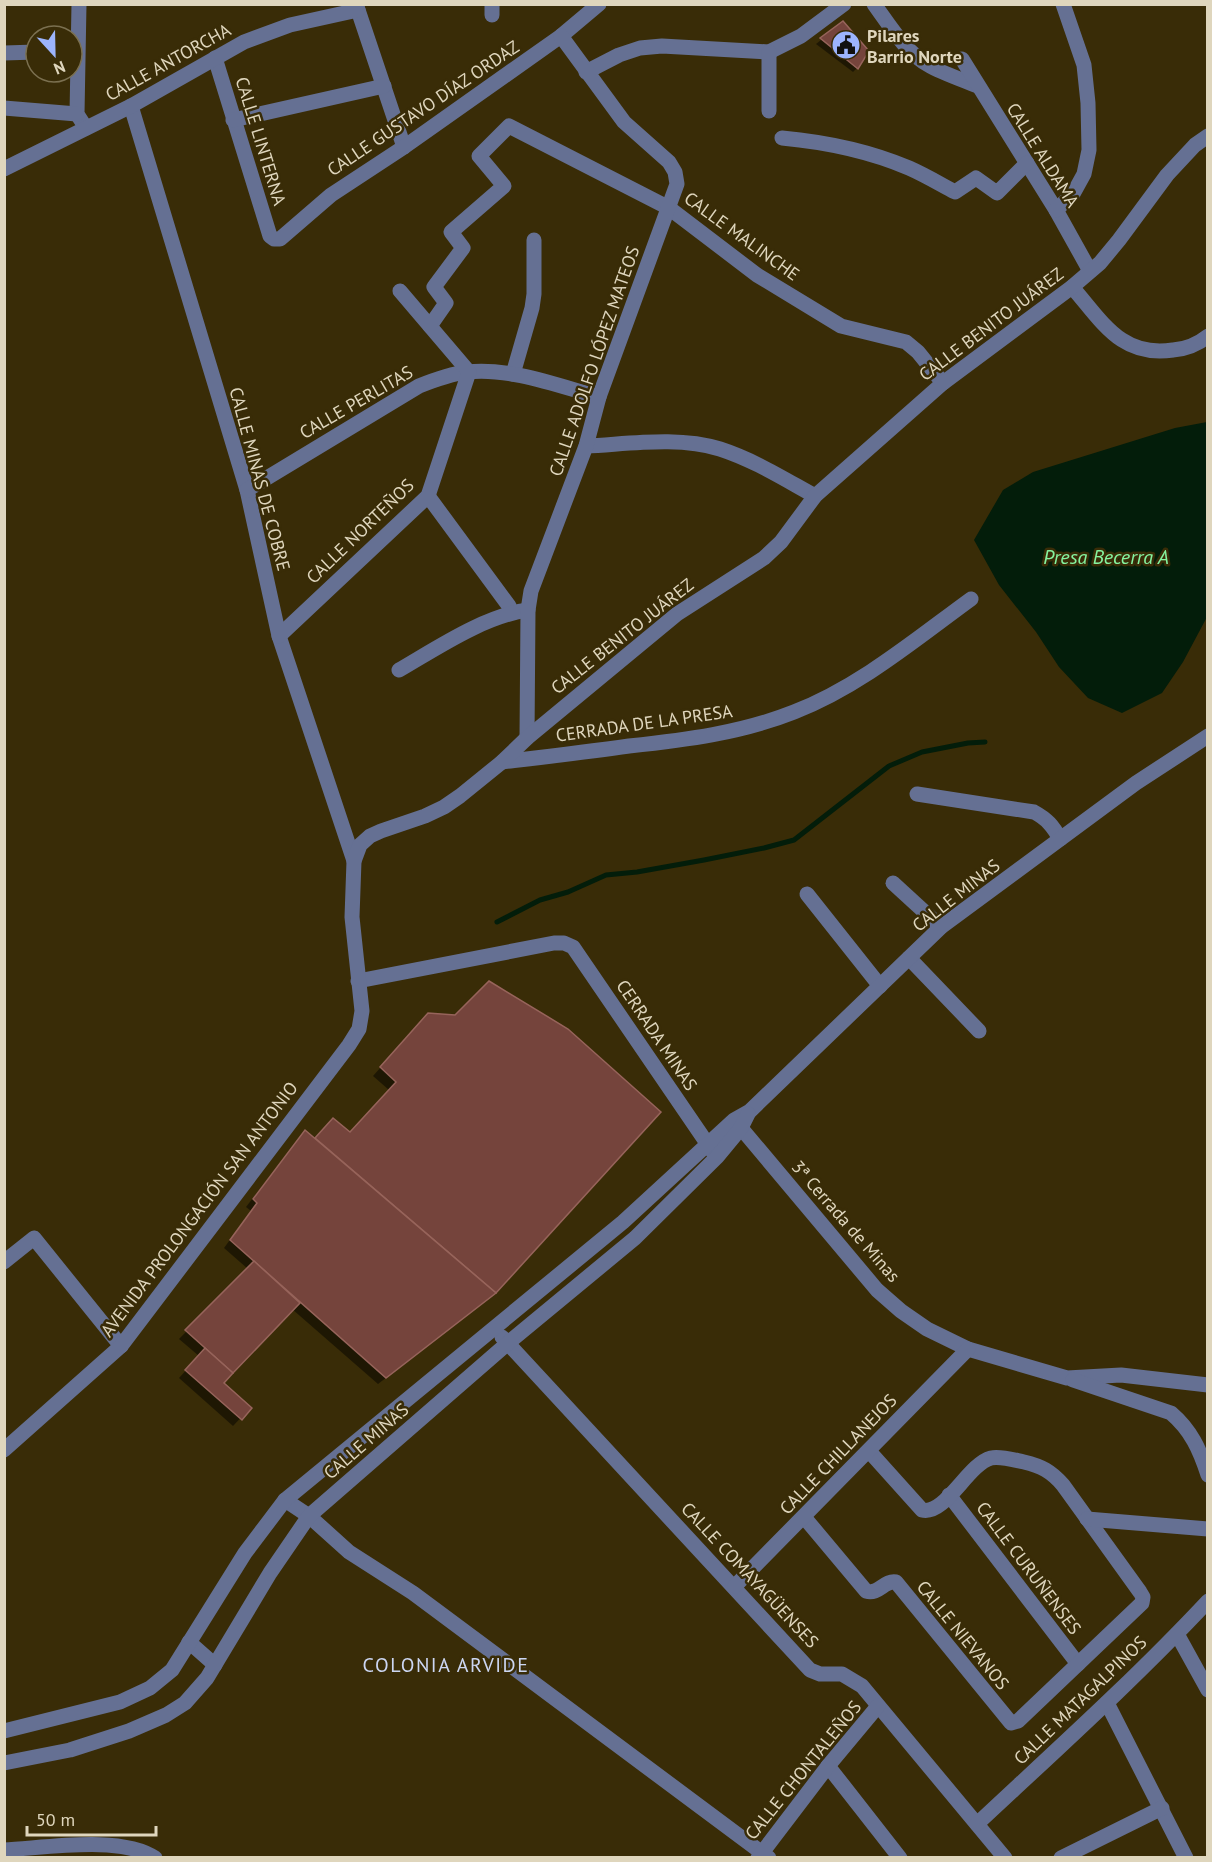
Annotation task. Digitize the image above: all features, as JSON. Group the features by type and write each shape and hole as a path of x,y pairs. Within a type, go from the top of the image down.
{"street":[{"path":"77,24 79,4"},
{"name":"CALLE GUSTAVO DÍAZ ORDAZ","path":"270,236 274,239 284,237 330,195 404,147 561,36 599,4"},
{"path":"586,72 619,55 640,48 662,46 769,52 801,36 844,4"},
{"path":"874,4 908,48 919,58 929,65 978,86"},
{"path":"1056,210 1073,194 1084,174 1089,150 1084,64 1063,4"},
{"path":"357,7 404,147"},
{"name":"CALLE ANTORCHA","path":"7,166 131,106 244,42 290,25 357,7"},
{"name":"CALLE ADOLFO LÓPEZ MATEOS","path":"527,738 528,610 531,591 586,446 599,398 677,184 675,172 669,162 624,122 561,36"},
{"path":"4,53 24,52"},
{"path":"769,52 769,111"},
{"name":"CALLE LINTERNA","path":"214,58 270,236"},
{"name":"CALLE ALDAMA","path":"962,59 1056,210 1090,271"},
{"path":"77,84 78,114 86,128"},
{"path":"232,120 384,86"},
{"name":"CALLE MINAS DE COBRE","path":"131,106 247,490 279,636 354,861"},
{"path":"4,108 78,114"},
{"name":"CALLE MALINCHE","path":"430,326 446,303 434,287 463,248 451,232 504,186 479,156 509,126 669,208 757,275 841,326 906,342 918,352 943,383"},
{"name":"CALLE BENITO JUÁREZ","path":"354,861 360,846 370,836 444,807 502,762 527,738 677,614 764,558 781,542 815,496 943,383 1072,287 1090,271 1119,240 1167,175 1195,145 1208,136"},
{"path":"782,138 816,142 866,153 910,168 955,192 976,177 997,193 1027,163"},
{"path":"513,374 532,308 534,240"},
{"path":"1072,287 1112,333 1128,345 1144,351 1160,352 1180,349 1208,336"},
{"path":"400,291 469,372"},
{"name":"CALLE PERLITAS","path":"247,490 418,386 439,378 469,372 513,374 599,398"},
{"name":"CALLE NORTEÑOS","path":"279,636 428,496 469,372"},
{"path":"586,446 678,442 718,448 752,461 815,496"},
{"path":"428,496 509,606"},
{"name":"CERRADA DE LA PRESA","path":"502,762 686,740 744,729 796,711 839,690 891,658 971,599"},
{"path":"399,670 464,633 510,612 528,610"},
{"name":"CALLE MINAS","path":"4,1763 70,1750 129,1731 166,1715 185,1703 197,1691 215,1665 270,1573 309,1516 508,1343 635,1238 712,1151 734,1120 750,1111 941,927 1136,783 1208,736"},
{"path":"917,794 1034,812 1052,824 1060,839"},
{"path":"354,861 352,917 358,981"},
{"path":"893,883 941,927"},
{"path":"807,894 880,986"},
{"name":"CERRADA MINAS","path":"358,981 554,942 573,947 712,1151"},
{"path":"909,958 979,1031"},
{"name":"AVENIDA PROLONGACIÓN SAN ANTONIO","path":"4,1450 122,1346 349,1045 359,1029 362,1011 358,981"},
{"name":"CALLE MINAS","path":"4,1731 120,1702 150,1688 172,1670 245,1553 285,1500 741,1128 750,1111"},
{"name":"3ª Cerrada de Minas","path":"741,1128 877,1290 927,1329 968,1349 1067,1378 1121,1375 1208,1385"},
{"path":"4,1262 34,1238 122,1346"},
{"name":"CALLE COMAYAGÜENSES","path":"494,1328 735,1586 810,1670 820,1674 842,1674 862,1686 1005,1857"},
{"name":"CALLE CHILLANEJOS","path":"735,1586 968,1349"},
{"path":"1067,1378 1171,1413 1184,1424 1192,1437 1202,1455 1208,1475"},
{"path":"869,1451 922,1510 928,1512 949,1495 980,1462 993,1458 1042,1467 1053,1474 1143,1597 1138,1608 1078,1664"},
{"name":"CALLE CURUÑENSES","path":"949,1495 1078,1664"},
{"path":"285,1500 309,1516 349,1552 413,1593 763,1856"},
{"name":"CALLE NIEVANOS","path":"804,1517 866,1591 877,1592 888,1583 896,1582 1007,1721 1011,1723 1018,1721 1078,1664"},
{"path":"1087,1519 1208,1529"},
{"name":"CALLE MATAGALPINOS","path":"977,1824 1107,1703 1208,1601"},
{"path":"1177,1634 1208,1690"},
{"path":"189,1642 215,1665"},
{"path":"1107,1703 1186,1857"},
{"name":"CALLE CHONTALEÑOS","path":"763,1856 828,1766 878,1706"},
{"path":"828,1766 900,1857"},
{"path":"1072,1855 1162,1808"},
{"path":"4,1850 107,1844 127,1846 155,1857"}],"water":[{"name":"Presa Becerra A","path":"1207,422 1207,617 1183,662 1162,693 1122,713 1088,698 1059,667 1036,632 999,585 974,540 1003,490 1033,472 1175,428"}],"building":[{"name":"Pilares Barrio Norte","path":"843,21 869,51 858,69 820,38"},
{"path":"489,981 568,1029 661,1112 496,1293 315,1138 333,1118 350,1132 396,1082 380,1067 428,1013 455,1015"},
{"path":"305,1130 496,1293 386,1378 230,1240 257,1203 253,1199"},
{"path":"254,1261 300,1303 233,1373 185,1330"},
{"path":"205,1348 233,1373 224,1383 252,1408 242,1420 185,1370"}],"waterway":[{"path":"497,922 540,900 568,892 606,875 704,860 794,840 889,766 922,752 985,742"}],"place":[{"name":"Pilares Barrio Norte","path":"846,45"}],"district":[{"name":"COLONIA ARVIDE","path":"446,1665"}]}
